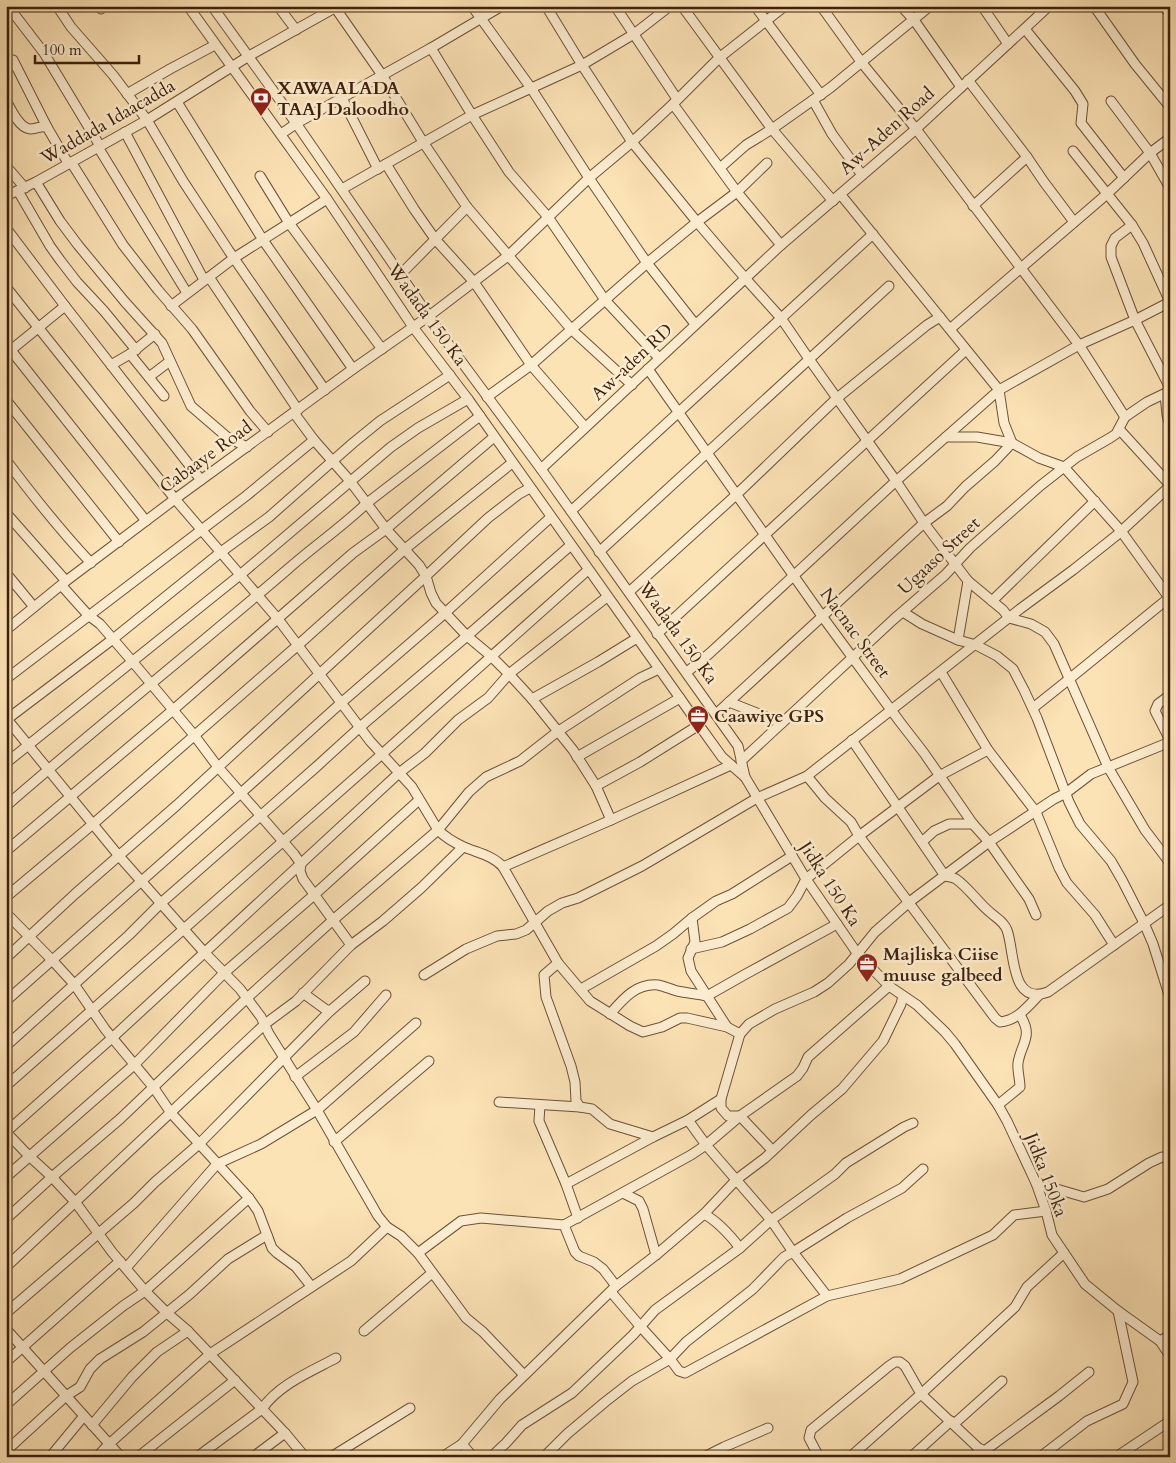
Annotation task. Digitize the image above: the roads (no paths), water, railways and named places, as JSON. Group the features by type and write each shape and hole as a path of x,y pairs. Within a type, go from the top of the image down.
{"street":[{"path":"8,6 44,53 187,293"},
{"path":"57,6 71,27 113,75 147,120 183,181 325,390"},
{"name":"Wadada 150 Ka","path":"188,6 327,199 413,327 468,399 722,757 745,777"},
{"path":"215,10 226,6"},
{"path":"278,6 296,30"},
{"path":"472,6 531,88 589,178 648,263 695,324"},
{"path":"281,134 502,6"},
{"path":"546,6 632,142 697,222 781,318 836,399 968,580 1009,618 1031,624 1045,632 1054,644 1108,767 1145,830 1170,863"},
{"path":"615,6 720,168 781,246"},
{"path":"342,189 472,115 582,65 634,34 670,6"},
{"path":"682,6 772,129 833,201"},
{"path":"755,6 817,98 832,134 862,175"},
{"name":"Cabaaye Road","path":"7,627 175,499 429,316 509,255 589,178 632,142 719,58 786,6"},
{"path":"821,6 862,63 916,129 1079,346 1125,417"},
{"path":"901,6 964,84 1027,157 1074,222"},
{"path":"720,168 746,145 817,98 930,6"},
{"path":"982,6 1008,44"},
{"name":"Aw-Aden Road","path":"745,278 916,129 1049,6"},
{"path":"1094,6 1135,64 1170,107"},
{"path":"1163,6 1170,13"},
{"path":"335,7 382,75 423,142 467,207 571,329 632,385"},
{"name":"Waddada Idaacadda","path":"6,196 36,182 147,120 249,56 335,7"},
{"name":"Wadada 150 Ka","path":"215,10 297,123 429,316 716,714 738,746 745,777"},
{"path":"1025,29 1075,91 1082,104 1081,123 1124,178"},
{"path":"128,94 215,45"},
{"path":"430,48 509,172 548,217 604,300 659,358"},
{"path":"13,60 47,127 123,245 204,345 250,411 268,432"},
{"path":"342,98 382,166 434,239 474,282 531,365 585,427"},
{"path":"6,100 14,116 26,128 47,127"},
{"path":"1111,101 1150,153 1170,188"},
{"path":"177,102 263,240 353,369"},
{"path":"125,132 207,278 314,440 350,481 386,529 419,565 426,576 436,603 532,699 577,757 596,786 611,820"},
{"path":"950,329 1107,194 1150,153 1170,138"},
{"path":"686,672 999,390 1079,346 1170,302 1144,243 1073,151"},
{"path":"973,206 1027,157"},
{"path":"487,397 531,365 648,263 737,192 767,163"},
{"path":"6,166 21,189 55,253 77,282 93,298 133,352 148,377 164,396"},
{"path":"260,176 289,223 382,349"},
{"path":"36,182 60,221 78,245 162,343 191,406 227,437 247,447"},
{"path":"841,194 999,390 1004,423 1012,443"},
{"path":"171,306 234,258 327,199"},
{"path":"400,275 467,207"},
{"path":"1132,225 1115,238 1110,246 1111,257 1135,320 1168,391 1167,415 1170,426"},
{"path":"6,228 201,480"},
{"path":"571,511 873,234"},
{"name":"Aw-aden RD","path":"541,469 745,278"},
{"path":"599,552 889,286"},
{"path":"6,287 175,499 278,619 360,727 412,787 443,836 463,847 498,860 503,866 558,963 582,989 590,1001 643,1032 662,1027 680,1018 687,1018 727,1027 740,1034"},
{"path":"65,306 38,329 8,349 146,521"},
{"path":"628,592 736,496 836,399 927,325 940,317"},
{"path":"111,365 133,352 155,334"},
{"path":"657,634 966,350"},
{"path":"148,377 170,361"},
{"name":"Nacnac Street","path":"648,369 822,616 924,753 973,824 989,842 1029,899 1036,915"},
{"path":"450,374 380,421 269,516 6,719 119,856 247,998 261,1017 269,1034 317,1110 378,1216 387,1227 418,1253 466,1318 483,1332 524,1375"},
{"name":"Ugaaso Street","path":"741,761 852,657 945,575 970,548 1040,486 1064,467 1116,434 1125,417 1168,391"},
{"path":"6,763 240,574 391,447 418,428 468,399"},
{"path":"6,400 118,542"},
{"path":"6,806 367,503 480,416"},
{"path":"424,975 466,949 498,936 516,934 526,930 548,911 562,903 578,898 642,866 757,798 807,776 890,709 1073,570 1121,531 1170,486 1119,429"},
{"path":"6,851 353,554 386,529 494,437"},
{"path":"946,437 977,437 1012,443 1039,458 1064,467 1121,531 1169,598 1124,632 1033,708"},
{"path":"6,679 246,496 314,440"},
{"path":"716,714 924,522 947,506 1012,443"},
{"path":"6,460 44,511 91,563"},
{"path":"6,897 297,646 404,549 512,463"},
{"path":"6,958 218,767 488,518 519,494 530,488"},
{"path":"992,601 1095,501"},
{"path":"6,513 88,615 100,624 194,735 218,767 283,840 301,864 300,871 303,879 351,945"},
{"path":"6,1001 551,517"},
{"path":"6,1046 129,935 161,903 360,727 468,636 571,545"},
{"path":"6,1086 588,570"},
{"path":"6,573 34,607"},
{"path":"958,640 968,580"},
{"path":"305,1457 285,1433 188,1331 144,1290 98,1234 76,1203 7,1133 399,773 425,753 458,720 488,698 509,674 607,597"},
{"path":"903,612 922,624 958,640 976,645 997,656 1013,669 1033,708 1066,794 1080,824 1111,861 1144,923 1153,944 1170,998"},
{"path":"532,699 637,638"},
{"path":"6,1219 154,1088 247,998 333,920 438,830 469,792 486,777 520,761 557,732 640,678 659,669"},
{"path":"941,672 988,750 1036,812 1067,883 1094,915 1114,945"},
{"path":"772,1150 740,1116 728,1116 722,1108 721,1099 740,1034 749,1024 775,1009 828,984 849,964 875,932 908,902 989,842 1054,799 1066,794 1091,774 1170,741 1155,711 1158,704 1170,696"},
{"path":"577,757 680,698"},
{"path":"729,702 782,723"},
{"path":"596,786 700,726"},
{"path":"852,740 945,876 955,879 983,907 1002,921 1007,929 1019,984 1026,992 1039,996"},
{"path":"690,949 722,942 788,908 806,879 885,815 898,808 939,776 988,750"},
{"path":"503,866 611,820 731,765"},
{"path":"807,776 851,822 859,836 908,902 995,1018 1000,1022 1008,1021 1020,1015 1039,996 1048,992 1170,906"},
{"name":"Jidka 150 Ka","path":"745,777 806,879 857,953 889,986 900,992 903,996"},
{"path":"6,1177 135,1064 224,973 419,800"},
{"path":"922,842 934,831 949,824 973,824"},
{"path":"6,1267 264,1024 280,1014 351,945 383,921 421,888 463,847"},
{"path":"582,989 656,946 716,901 732,894 792,856"},
{"path":"6,913 74,984 112,1038 154,1088 171,1113 249,1198 258,1210 272,1248 296,1267 311,1286"},
{"path":"692,918 695,942 690,949 688,958 690,971 727,1027"},
{"path":"610,1014 622,999 634,990 646,986 659,985 707,996 837,924"},
{"path":"558,963 544,975 546,997 571,1066 575,1082 576,1101 580,1107"},
{"path":"6,1313 199,1144 283,1057 330,1011 365,981"},
{"path":"418,1253 461,1221 481,1218 564,1225 691,1155 706,1145 740,1116 797,1076 804,1068 808,1057 889,986"},
{"path":"303,993 330,1011"},
{"path":"295,1077 354,1032 386,995"},
{"path":"442,1457 462,1444 500,1399 613,1289 704,1214 737,1180 765,1158 842,1089 883,1041 903,996"},
{"name":"Jidka 150ka","path":"903,996 917,1005 945,1032 998,1105 1036,1184 1052,1235 1085,1284 1118,1311 1160,1341 1170,1356"},
{"path":"998,1105 1020,1087 1018,1065 1026,1038 1026,1024 1020,1015"},
{"path":"6,1362 123,1264 218,1164 261,1144 317,1110 416,1024"},
{"path":"334,1142 429,1061"},
{"path":"566,1184 688,1120 721,1099"},
{"path":"499,1102 592,1109 610,1124 653,1137"},
{"path":"540,1104 539,1121 566,1184 578,1218"},
{"path":"688,1120 706,1145 771,1220 827,1296"},
{"path":"491,1457 522,1425 572,1393 633,1335 655,1310 740,1248 771,1220 835,1174 846,1163 913,1123"},
{"path":"1036,1184 1084,1197 1108,1189 1149,1162 1162,1157 1170,1158"},
{"path":"544,1457 567,1434 619,1391 632,1381 670,1359 686,1342 753,1289 784,1257 847,1218 902,1188 923,1169"},
{"path":"623,1192 639,1201 656,1255"},
{"path":"6,1405 90,1332 144,1290 249,1198"},
{"path":"564,1225 575,1252 603,1269 613,1289 640,1326 670,1359 679,1372 685,1373 827,1296 900,1279 993,1235 1014,1215 1046,1211"},
{"path":"704,1214 713,1218 740,1248"},
{"path":"97,1457 109,1444 210,1354 350,1261 387,1227"},
{"path":"6,1451 66,1396 80,1387 90,1370 100,1359 135,1337 167,1313 228,1259 267,1235"},
{"path":"850,1457 1015,1307 1028,1287 1064,1253"},
{"path":"364,1331 432,1273"},
{"path":"1040,1457 1087,1421 1123,1404 1133,1382 1118,1311"},
{"path":"6,1329 120,1457"},
{"path":"92,1426 132,1378 157,1352 188,1331"},
{"path":"1160,1341 1170,1335"},
{"path":"197,1457 262,1409 268,1400 284,1387 336,1358"},
{"path":"820,1457 809,1438 811,1430 895,1362 900,1362 905,1366 921,1394 984,1453"},
{"path":"973,1457 984,1453 1089,1372"},
{"path":"138,1457 235,1380"},
{"path":"911,1457 1002,1381"},
{"path":"331,1457 410,1408"},
{"path":"50,1457 83,1417"},
{"path":"1116,1457 1170,1421"},
{"path":"704,1457 724,1446 768,1428"},
{"path":"253,1457 285,1433"},
{"path":"462,1444 473,1457"}],"place":[{"name":"XAWAALADA TAAJ Daloodho","path":"261,117"},
{"name":"Caawiye GPS","path":"698,735"},
{"name":"Majliska Ciise muuse galbeed","path":"867,983"}]}
